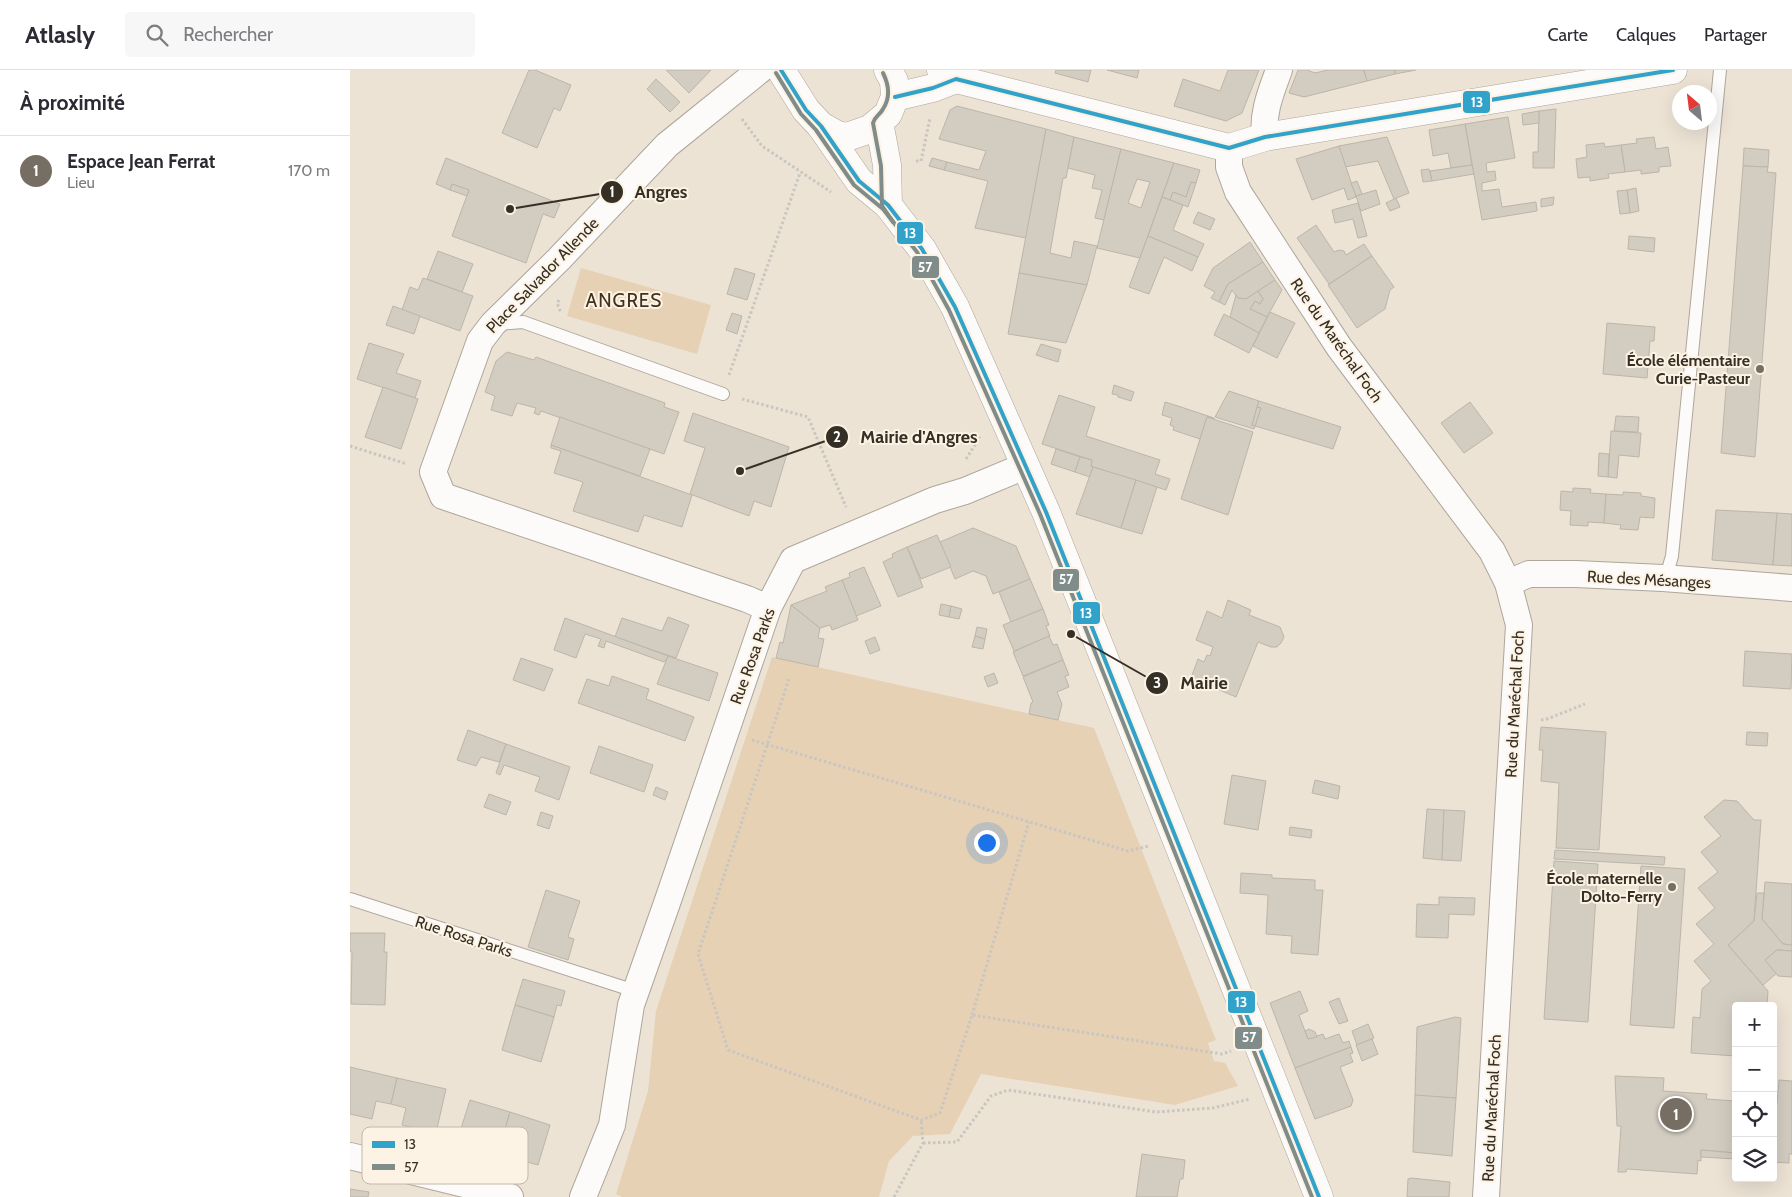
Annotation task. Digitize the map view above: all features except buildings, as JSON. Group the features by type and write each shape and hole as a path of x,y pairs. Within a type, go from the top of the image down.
{"main road":[{"path":"780,70 806,110 821,126 859,180 888,205 922,249 955,308 1046,512 1319,1197"},
{"path":"821,126 837,135 847,137 870,129 879,122 888,114 895,97 894,81 888,70"},
{"path":"895,97 944,79 1228,148 1265,136 1673,70"},
{"path":"879,122 887,165 888,205"}],"street":[{"name":"Place Salvador Allende","path":"433,472 480,341 493,324 559,259 667,145 760,70"},
{"path":"1265,136 1263,123 1279,70"},
{"name":"Rue du Maréchal Foch","path":"1228,148 1229,166 1238,192 1339,347 1492,551 1508,583 1519,626 1486,1197"},
{"name":"Rue Rosa Parks","path":"583,1197 612,1125 631,1005 635,991 768,608 794,560 935,500 965,491 1026,466"},
{"path":"433,472 443,496 738,596 768,608"},
{"name":"Rue des Mésanges","path":"1508,583 1529,574 1663,578 1792,588"},
{"path":"464,1184 510,1197"}],"lane":[{"path":"1663,578 1668,570 1672,556 1720,70"},
{"path":"493,324 523,322 723,394"},
{"name":"Rue Rosa Parks","path":"350,898 635,991"}],"path":[{"path":"887,165 921,160 933,104 944,79"},
{"path":"726,99 762,146 800,173 723,394 808,418 846,508"},
{"path":"561,296 557,304 571,339"},
{"path":"350,446 433,472"},
{"path":"789,680 698,954 728,1050 921,1120 940,1113 972,1015 1029,822"},
{"path":"1513,722 1547,719 1585,704"},
{"path":"725,732 1128,851 1176,839"},
{"path":"972,1015 1222,1054 1257,1040"},
{"path":"923,1143 957,1142 991,1096 1008,1090 1156,1112 1212,1108 1250,1099 1277,1089"},
{"path":"894,1197 923,1143 921,1120"}],"shaded area":[{"path":"581,268 711,305 697,354 567,316"},
{"path":"772,657 1094,728 1216,1040 1208,1043 1214,1061 1225,1063 1238,1086 1175,1105 981,1074 950,1134 913,1136 889,1161 879,1197 622,1197 616,1194 648,1091 656,1011"}],"transit line":[{"name":"13","path":"781,70 806,110 821,126 859,181 888,205 922,249 955,307 1046,512 1319,1197"},
{"name":"13","path":"895,97 933,88 956,79 1229,148 1265,137 1673,70"},
{"name":"57","path":"776,73 801,114 816,130 854,185 883,209 917,252 949,310 1040,514 1312,1197"},
{"name":"57","path":"883,73 888,86 888,96 886,104 873,123 881,166 882,206 893,222"}],"place":[{"name":"Angres","path":"510,209"},
{"name":"École élémentaire Curie-Pasteur","path":"1760,369"},
{"name":"Mairie d'Angres","path":"740,471"},
{"name":"Mairie","path":"1071,634"},
{"name":"École maternelle Dolto-Ferry","path":"1672,887"},
{"name":"Espace Jean Ferrat","path":"1676,1114"}],"district":[{"name":"ANGRES","path":"624,300"}]}
